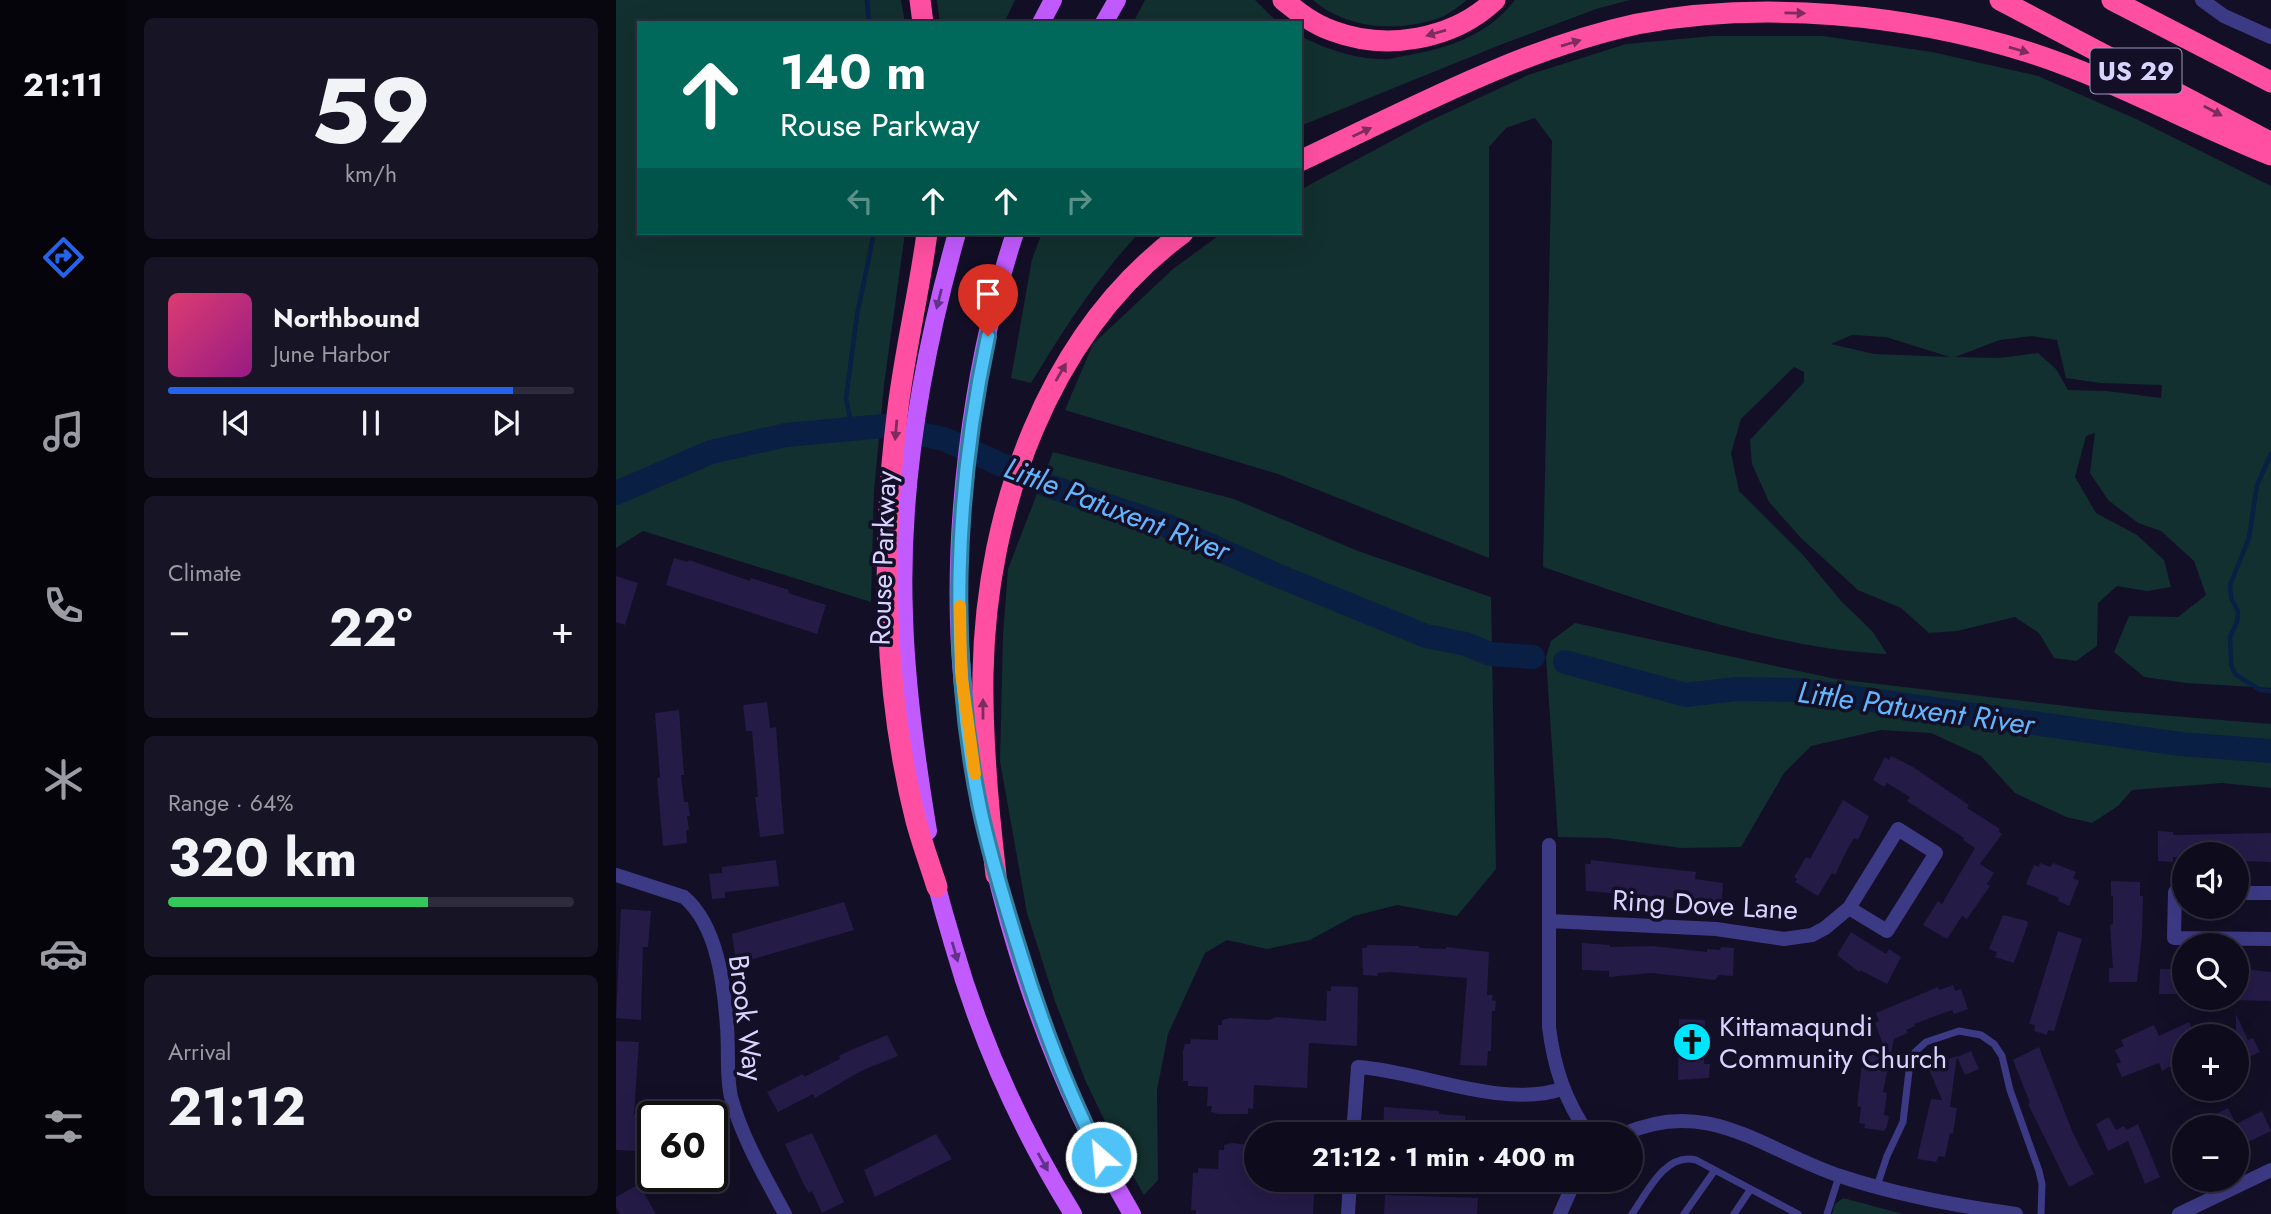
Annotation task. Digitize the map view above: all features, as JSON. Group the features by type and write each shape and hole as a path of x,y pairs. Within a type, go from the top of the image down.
{"highway":[{"path":"920,0 923,21"},
{"path":"1283,0 1304,17 1331,31 1380,41 1435,34 1460,24 1494,0"},
{"name":"US 29","path":"2000,0 2271,142"},
{"name":"US 29","path":"2112,0 2271,82"},
{"path":"2119,0 2155,23"},
{"path":"1302,160 1472,81 1563,45 1638,24 1670,19 1778,12 1832,14 1896,21 1957,33 2028,52 2099,78 2271,155"},
{"path":"927,235 900,478 889,613 901,744 916,821 937,887"},
{"path":"996,875 988,799 983,670 988,611 1007,510 1031,434 1046,399 1088,331 1141,270 1182,235"}],"main road":[{"path":"1042,21 1053,0"},
{"path":"1105,21 1117,0"},
{"path":"911,386 956,235"},
{"path":"1014,235 996,299 974,408 960,551 961,672 980,808 996,875 1038,1011 1086,1128 1132,1214"},
{"name":"Rouse Parkway","path":"900,478 904,612 912,729 937,887 960,970 1002,1082 1028,1135 1073,1214"}],"street":[{"path":"2202,0 2224,16 2271,37"},
{"name":"Ring Dove Lane","path":"1549,921 1716,929 1784,939 1812,935 1849,908 1898,829 1936,853 1887,931 1849,908"},
{"path":"1549,845 1549,1027 1562,1089 1581,1122"},
{"name":"Brook Way","path":"616,876 684,897 693,904 705,925 712,941 723,997 731,1094 744,1132 785,1214"},
{"path":"2249,893 2271,893"},
{"path":"2174,919 2174,938 2271,939"},
{"path":"1354,1122 1358,1067 1385,1068 1491,1092 1550,1093 1562,1089"},
{"path":"1643,1127 1659,1121 1678,1119 1703,1121 1724,1126 1839,1175 1951,1204 2016,1214"},
{"path":"2179,1214 2271,1170"},
{"path":"1348,1214 1349,1192"},
{"path":"1560,1214 1569,1192"}],"lane":[{"path":"1877,1186 1903,1122 1909,1071 1915,1052 1926,1042 1948,1033 1981,1035 1994,1044 2002,1056 2010,1090 2039,1171 2042,1184 2041,1214"},
{"path":"1632,1214 1669,1163 1686,1157 1793,1213"},
{"path":"1684,1214 1715,1170"},
{"path":"1826,1214 1839,1175"},
{"path":"1734,1214 1750,1190"}],"green space":[{"path":"616,0 901,0 905,21 637,21 637,235 905,235 884,385 874,491 871,602 643,531 616,548"},
{"path":"937,0 1015,0 1005,21 940,21"},
{"path":"1145,0 1255,0 1276,21 1134,21"},
{"path":"1313,0 1467,0 1444,16 1428,21 1411,25 1376,26 1342,18"},
{"path":"1515,0 1630,0 1596,9 1505,43 1302,125 1302,37 1350,55 1385,59 1424,52 1468,38 1505,12"},
{"path":"1712,36 1823,36 1932,52 2038,76 2136,119 2271,186 2271,688 2186,683 2144,677 2114,652 2129,616 2178,617 2206,595 2194,561 2161,531 2138,523 2108,500 2090,473 2095,433 2086,436 2075,477 2096,513 2137,535 2164,560 2171,587 2147,591 2117,586 2098,603 2097,646 2076,661 2054,658 2039,633 2015,617 1957,631 1929,633 1901,608 1858,590 1801,538 1769,502 1752,464 1750,440 1804,382 1804,372 1794,367 1741,419 1731,453 1739,491 1803,555 1841,601 1873,632 1887,654 1800,644 1756,634 1669,609 1543,567 1552,141 1535,118 1506,128 1489,147 1489,558 1278,474 1065,410 1093,344 1173,269 1219,235 1302,235 1302,189 1425,123 1528,75 1626,44","holes":["1852,335 1886,337 1950,357 1874,354 1831,344","2032,336 2057,340 2066,378 2101,383 2162,385 2161,398 2107,391 2068,390 2056,369 2038,353 1999,358 1955,357 2000,340"]},
{"path":"1041,235 1137,235 1081,305 1031,383 1011,378 1032,259"},
{"path":"1053,452 1234,499 1358,551 1491,597 1496,869 1457,916 1397,905 1354,916 1310,940 1267,949 1227,940 1205,953 1168,1034 1157,1090 1158,1180 1144,1195 1121,1155 1086,1082 1055,1001 1027,913 1000,761 1003,635 1008,569"},
{"path":"1575,623 1836,679 2099,710 2271,724 2271,788 2222,783 2132,790 2118,806 2092,823 2066,817 2015,793 1981,756 1931,733 1881,730 1811,746 1784,773 1741,847 1681,848 1608,838 1558,837 1546,657 1551,641"},
{"path":"1843,1198 1903,1214 1832,1214 1835,1204"}],"building":[{"path":"674,558 688,562 689,560 750,581 751,578 826,605 817,634 666,585"},
{"path":"616,576 638,583 625,625 616,622"},
{"path":"767,702 770,728 776,727 784,834 760,837 752,731 746,731 743,705"},
{"path":"679,710 684,775 681,775 684,802 688,802 689,830 686,830 687,843 663,846 655,713"},
{"path":"1891,756 1913,767 1969,805 1967,808 2000,829 1998,831 2002,834 1980,864 1994,873 1987,884 1990,886 1967,919 1962,916 1947,939 1923,925 1938,901 1942,904 1975,848 1907,801 1910,797 1887,783 1884,787 1873,780 1885,757 1889,760"},
{"path":"1843,800 1869,816 1858,840 1854,838 1835,875 1832,873 1818,896 1795,882 1797,879 1794,877 1806,857 1810,859"},
{"path":"2158,831 2173,832 2173,835 2271,833 2271,862 2249,861 2249,842 2172,842 2172,862 2158,861"},
{"path":"776,860 779,886 725,892 725,898 712,899 709,874 722,873 722,867"},
{"path":"1591,860 1696,872 1695,879 1723,883 1721,911 1693,907 1694,900 1586,891 1585,864 1591,864"},
{"path":"2040,863 2050,867 2053,863 2076,872 2073,878 2079,881 2069,906 2058,901 2059,898 2026,884 2034,865 2039,867"},
{"path":"2111,881 2140,882 2140,896 2143,896 2142,936 2137,982 2109,982 2109,968 2113,968"},
{"path":"844,902 854,930 736,964 732,934"},
{"path":"621,909 651,911 648,947 643,947 641,1020 616,1018"},
{"path":"2003,915 2027,921 2028,924 2014,963 1995,957 1997,952 1989,949"},
{"path":"2058,931 2082,939 2054,1031 2048,1030 2047,1035 2034,1031 2035,1025 2029,1024"},
{"path":"1851,932 1886,954 1889,949 1901,957 1887,984 1860,970 1859,972 1837,955"},
{"path":"1582,943 1707,952 1707,949 1734,948 1733,976 1719,975 1715,980 1651,973 1609,977 1609,971 1582,970"},
{"path":"1367,945 1446,947 1489,952 1487,995 1493,995 1492,1000 1496,1001 1495,1011 1492,1011 1491,1051 1488,1051 1487,1066 1460,1065 1467,978 1390,972 1378,973 1378,976 1363,975 1362,948 1367,948"},
{"path":"2160,969 2172,969 2172,994 2159,994"},
{"path":"2249,969 2271,972 2271,1001 2249,1000"},
{"path":"1953,985 1955,991 1961,989 1968,1009 1954,1014 1952,1010 1914,1024 1915,1026 1906,1030 1908,1033 1894,1039 1883,1092 1887,1093 1884,1115 1889,1116 1887,1126 1884,1131 1864,1128 1865,1124 1859,1123 1861,1107 1857,1106 1863,1055 1871,1056 1872,1051 1886,1053 1875,1023 1879,1021 1876,1013 1938,987 1939,990"},
{"path":"1331,986 1358,987 1357,1046 1309,1043 1307,1088 1254,1085 1253,1109 1248,1108 1248,1114 1219,1114 1211,1112 1212,1106 1207,1106 1208,1087 1188,1086 1188,1081 1183,1081 1183,1051 1185,1044 1190,1044 1191,1039 1218,1040 1218,1025 1222,1025 1222,1020 1230,1018 1269,1020 1276,1017 1326,1021 1327,991 1331,991"},
{"name":"Kittamaqundi Community Church","path":"1679,1019 1705,1020 1704,1064 1710,1064 1709,1078 1678,1080"},
{"path":"2154,1025 2159,1036 2172,1030 2172,1066 2162,1071 2159,1063 2122,1077 2116,1064 2121,1062 2115,1050 2124,1046 2121,1040"},
{"path":"887,1035 898,1056 861,1071 815,1098 813,1094 778,1112 767,1092 803,1074 804,1077 840,1059 839,1056"},
{"path":"2253,1038 2260,1052 2249,1057 2249,1040"},
{"path":"616,1041 639,1042 634,1114 637,1114 636,1151 616,1150"},
{"path":"2039,1047 2073,1133 2094,1174 2069,1187 2028,1104 2030,1103 2013,1060"},
{"path":"1971,1051 1979,1069 1965,1075 1957,1057"},
{"path":"1947,1056 1949,1059 1957,1056 1950,1107 1957,1108 1953,1134 1950,1133 1945,1157 1939,1156 1936,1162 1917,1159 1931,1099 1942,1100 1927,1065"},
{"path":"1384,1107 1439,1111 1439,1114 1465,1116 1465,1121 1478,1122 1383,1122"},
{"path":"2228,1108 2232,1115 2214,1115"},
{"path":"2262,1111 2271,1131 2249,1142 2249,1118"},
{"path":"2109,1117 2116,1130 2124,1126 2126,1130 2138,1124 2160,1177 2145,1184 2128,1141 2108,1151 2096,1124"},
{"path":"812,1133 844,1202 822,1213 812,1191 809,1193 803,1183 785,1144"},
{"path":"936,1134 952,1159 875,1197 864,1170"},
{"path":"1244,1144 1244,1192 1314,1192 1313,1214 1196,1214 1196,1210 1191,1210 1193,1173 1198,1173 1198,1168 1218,1169 1219,1150 1224,1150 1224,1145"},
{"path":"637,1185 637,1192 644,1192 656,1214 620,1214 616,1207 616,1197"},
{"path":"1385,1195 1478,1198 1477,1214 1384,1214"}],"waterway":[{"path":"867,0 869,21"},
{"path":"852,427 846,399 857,315 874,235"},
{"name":"Little Patuxent River","path":"616,493 711,452 786,435 883,426 944,439 1049,486 1165,525 1274,574 1426,636 1466,644 1490,654 1533,657"},
{"path":"2271,454 2257,485 2249,538 2230,585 2231,598 2238,611 2237,622 2230,637 2231,664 2235,674 2260,690 2271,691"},
{"name":"Little Patuxent River","path":"1565,662 1686,695 1736,689 1800,690 2180,744 2271,751"}],"slow traffic":[{"path":"960,606 961,672 975,774"}],"place":[{"name":"Kittamaqundi Community Church","path":"1692,1042"}],"route":[{"path":"988,336 974,408 960,551 961,672 968,734 980,808 996,875 1038,1011 1079,1116 1101,1157"}]}
